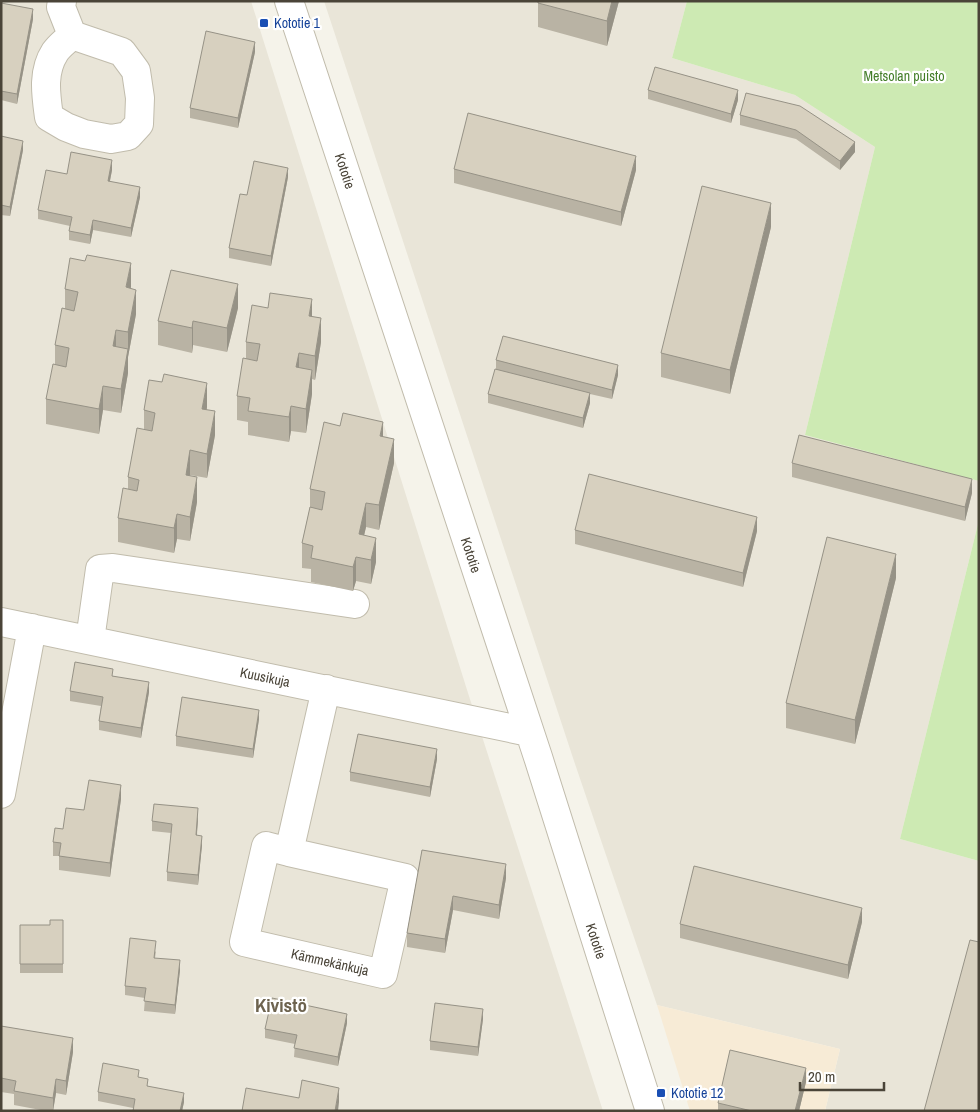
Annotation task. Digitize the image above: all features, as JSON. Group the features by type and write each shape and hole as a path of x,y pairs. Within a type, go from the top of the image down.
{"street":[{"path":"62,1 61,7 72,35"},
{"name":"Kototie","path":"289,1 529,732 650,1111"},
{"path":"90,640 100,569 113,568 355,604"},
{"name":"Kuusikuja","path":"1,622 529,732"},
{"path":"3,780 32,628"},
{"path":"290,852 326,689"},
{"name":"Kämmekänkuja","path":"266,846 290,852 405,878 383,974 244,942 266,846"}],"shaded area":[{"path":"1,1 251,1 468,693 603,1111 1,1111"},
{"path":"324,1 687,1 672,58 795,95 875,147 805,435 979,481 979,520 900,839 979,861 979,1111 825,1111 840,1049 657,1005 573,758"},
{"path":"657,1005 840,1049 825,1111 690,1111"}],"green space":[{"name":"Metsolan puisto","path":"687,1 979,1 979,481 805,435 875,147 795,95 672,58"},
{"path":"979,520 979,861 900,839"}],"building":[{"path":"538,1 612,1 607,21 538,3"},
{"path":"1,3 33,9 17,94 1,91"},
{"path":"206,31 255,42 238,118 190,108"},
{"path":"655,67 738,90 731,114 648,90"},
{"path":"746,93 800,106 855,142 840,161 796,130 740,115"},
{"path":"468,113 636,156 621,212 454,169"},
{"path":"1,136 23,141 10,207 1,205"},
{"path":"71,152 112,160 108,181 140,187 131,228 93,220 90,235 69,231 72,217 38,210 46,170 67,174"},
{"path":"254,161 288,168 271,256 229,248 240,194 247,195"},
{"path":"702,186 771,203 730,370 661,353"},
{"path":"87,255 131,263 126,287 136,290 128,332 116,330 113,346 128,349 121,389 103,386 99,409 46,399 53,364 66,367 69,348 55,345 62,308 74,311 78,292 65,289 70,258 85,261"},
{"path":"171,270 238,284 227,328 193,321 192,328 158,321"},
{"path":"270,293 312,299 309,316 321,318 315,356 299,353 296,367 312,370 306,409 291,406 289,417 248,411 250,398 237,396 243,358 257,361 260,344 246,342 252,305 268,308"},
{"path":"503,336 618,365 612,390 496,360"},
{"path":"495,369 590,393 583,418 488,394"},
{"path":"164,374 207,383 202,409 215,411 207,454 190,450 186,475 197,477 190,517 177,514 174,528 118,518 123,488 137,491 139,480 128,477 137,428 152,431 155,413 144,410 149,380 162,382"},
{"path":"343,413 383,422 380,436 394,439 379,505 366,503 359,534 376,538 371,560 356,557 353,567 311,558 313,546 302,543 310,507 322,510 325,492 310,489 324,422 340,426"},
{"path":"799,435 972,479 965,507 792,463"},
{"path":"589,474 757,517 743,573 575,530"},
{"path":"827,537 896,554 855,720 786,703"},
{"path":"75,662 113,669 112,676 149,682 141,728 99,721 103,697 70,691"},
{"path":"182,697 259,710 253,749 176,736"},
{"path":"358,734 437,749 430,787 350,772"},
{"path":"89,780 121,785 110,863 59,856 61,843 53,842 55,828 63,829 66,808 84,810"},
{"path":"154,804 198,808 196,835 202,836 198,875 167,872 172,824 152,821"},
{"path":"422,850 506,864 499,905 453,896 445,939 407,933"},
{"path":"694,866 862,908 848,965 680,924"},
{"path":"50,920 63,920 63,964 20,964 20,925 50,925"},
{"path":"130,938 156,941 154,958 180,960 175,1005 144,1001 146,988 125,986"},
{"path":"970,940 979,942 979,1111 924,1111"},
{"path":"272,998 347,1014 338,1057 294,1048 297,1035 265,1029"},
{"path":"435,1003 483,1009 478,1047 430,1041"},
{"path":"1,1026 73,1038 66,1081 56,1079 53,1098 14,1091 16,1081 1,1078"},
{"path":"730,1050 806,1068 795,1111 752,1111 718,1103"},
{"path":"103,1063 139,1070 138,1077 148,1079 147,1086 184,1093 180,1111 133,1111 135,1099 98,1092"},
{"path":"302,1080 339,1088 335,1111 242,1111 246,1088 299,1098"}],"place":[{"name":"Kototie 1","path":"264,23"},
{"name":"Kototie 12","path":"661,1093"}],"district":[{"name":"Kivistö","path":"281,1005"}]}
